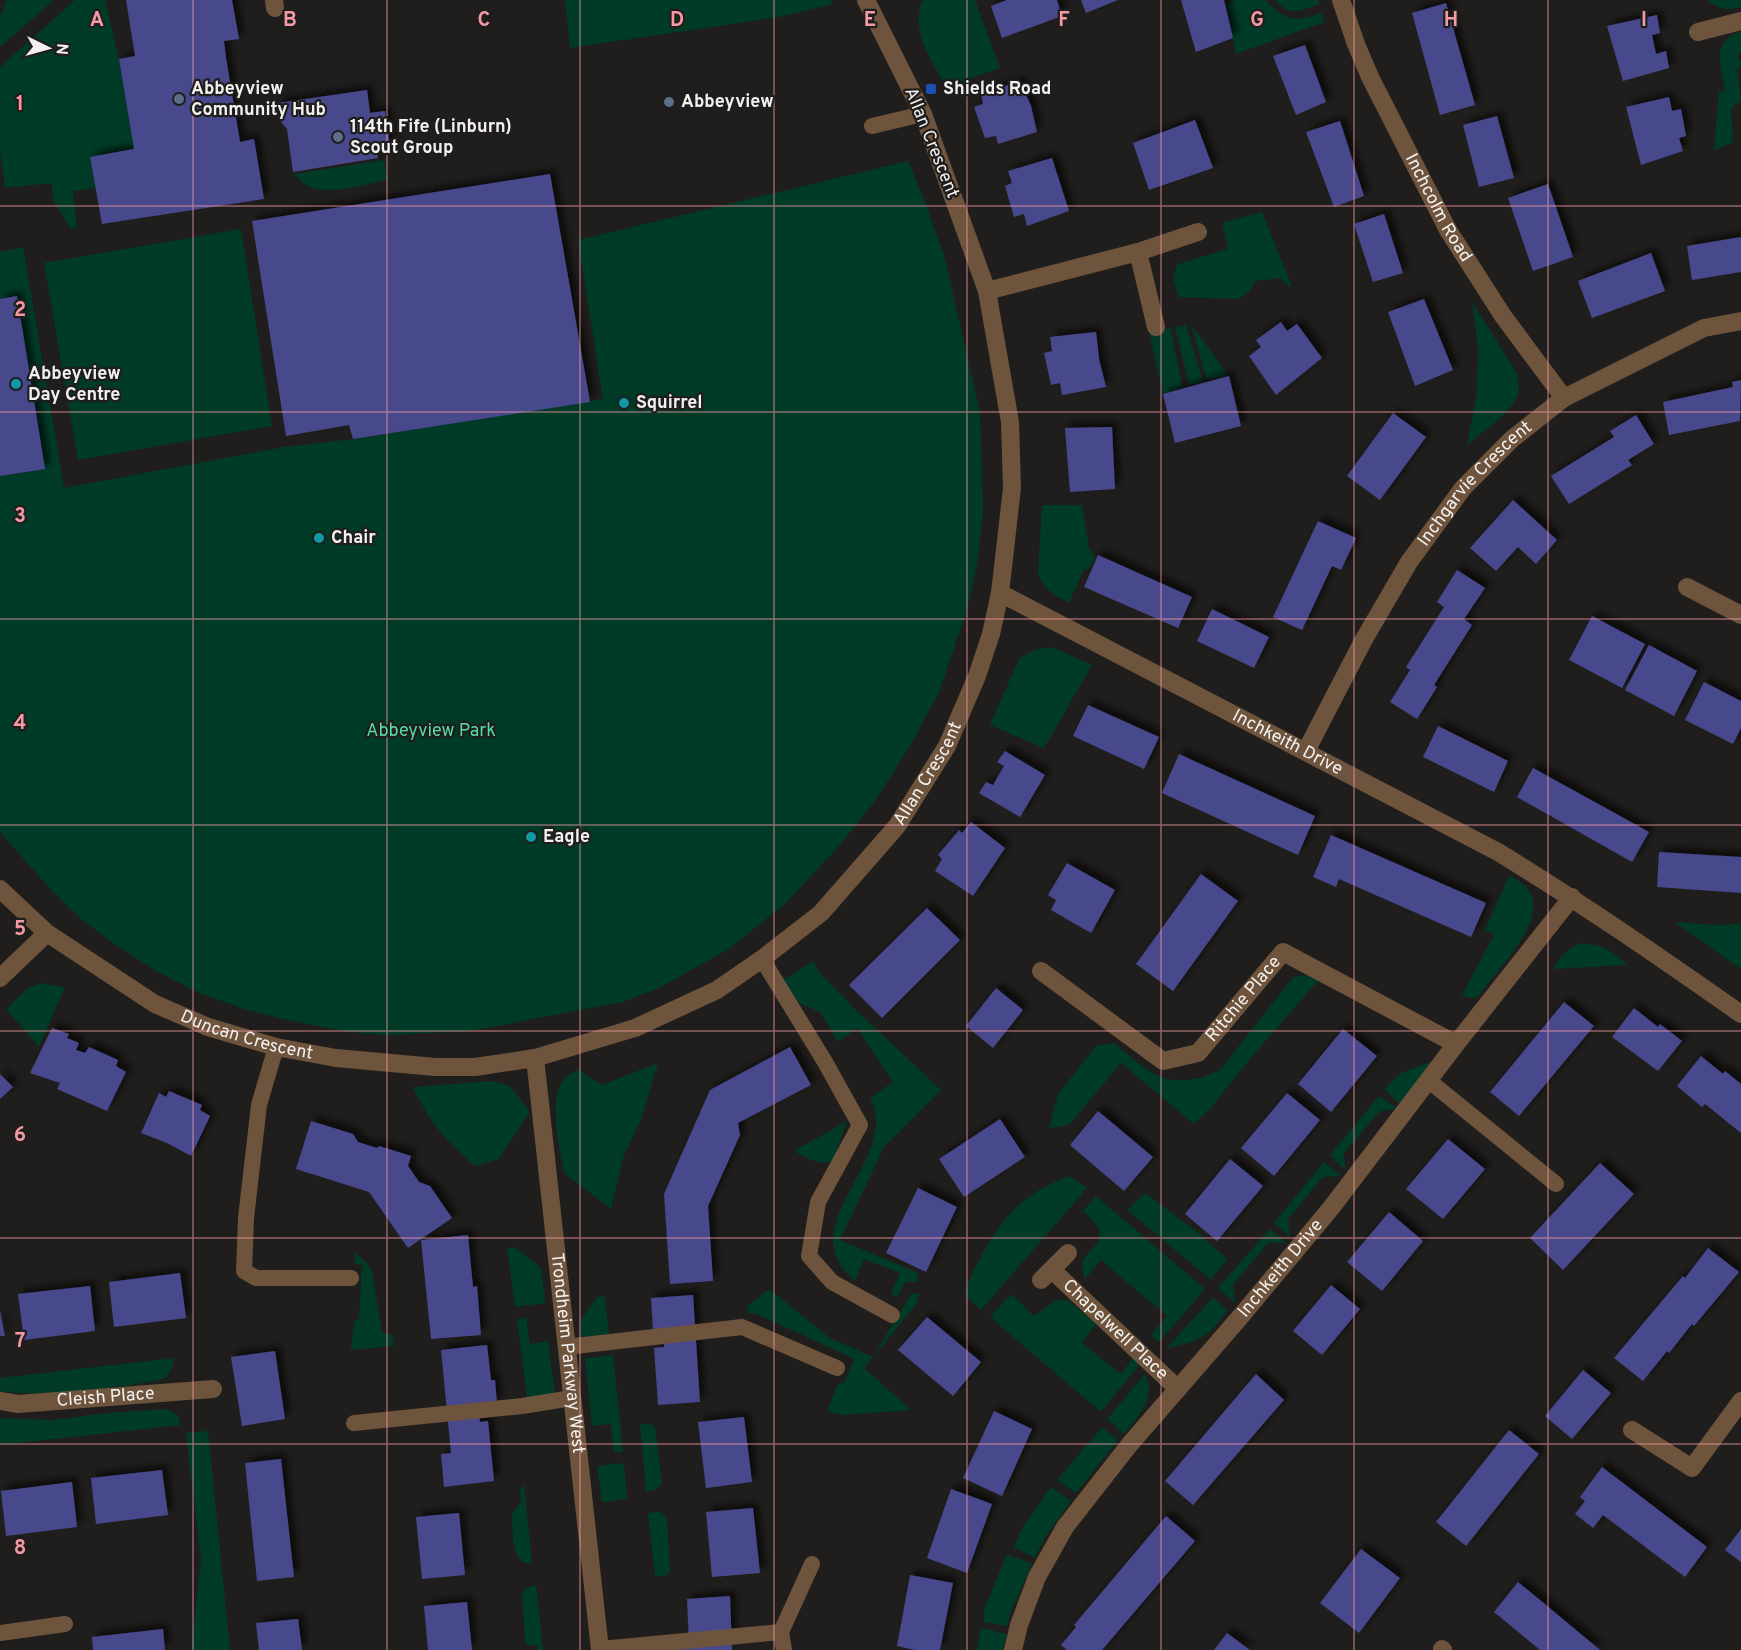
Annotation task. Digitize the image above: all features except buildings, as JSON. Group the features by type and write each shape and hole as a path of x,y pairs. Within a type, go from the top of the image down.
{"street":[{"name":"Allan Crescent","path":"535,1058 635,1028 717,990 762,959 821,913 897,826 947,746 977,676 991,634 1000,593 1012,488 1010,422 987,291 923,114 866,0"},
{"name":"Inchcolm Road","path":"1341,0 1370,77 1448,230 1503,316 1564,398"},
{"path":"1698,33 1741,21"},
{"path":"987,291 1138,252 1198,232"},
{"path":"1138,252 1156,327"},
{"name":"Inchgarvie Crescent","path":"1306,751 1363,641 1415,553 1463,488 1512,439 1564,398 1704,328 1741,321"},
{"path":"1687,587 1741,615"},
{"name":"Inchkeith Drive","path":"1000,593 1498,852 1572,897 1741,1014"},
{"name":"Duncan Crescent","path":"0,889 47,933 155,1004 208,1027 276,1047 336,1058 435,1067 475,1067 535,1058"},
{"name":"Inchkeith Drive","path":"1013,1650 1037,1577 1065,1527 1130,1444 1331,1208 1572,897"},
{"path":"0,978 47,933"},
{"name":"Ritchie Place","path":"1041,971 1163,1060 1198,1053 1283,952 1456,1044"},
{"name":"Trondheim Parkway West","path":"535,1058 600,1650"},
{"name":"Chapelwell Place","path":"1068,1253 1047,1275 1178,1389"},
{"name":"Cleish Place","path":"0,1401 18,1404 213,1389"},
{"path":"1632,1430 1692,1468 1741,1401"}],"lane":[{"path":"873,126 923,114"},
{"path":"762,959 825,1062 860,1125 818,1202 809,1256 832,1282 892,1315"},
{"path":"276,1047 259,1106 246,1218 244,1271 256,1278 351,1278"},
{"path":"1428,1080 1556,1184"},
{"path":"566,1347 742,1327 837,1368"},
{"path":"354,1423 522,1406 572,1398"},
{"path":"784,1650 782,1632 812,1564"},
{"path":"0,1633 65,1624"},
{"path":"600,1650 782,1632"}],"green space":[{"path":"6,0 54,0 0,47 0,17"},
{"path":"75,0 105,0 119,59 134,149 90,157 95,188 73,191 77,227 71,229 54,201 51,183 5,188 0,152 0,67"},
{"path":"565,0 831,0 833,4 779,17 570,48"},
{"path":"923,0 975,0 1000,68 946,87 920,34 919,11"},
{"path":"1238,0 1265,0 1278,12 1290,18 1304,18 1321,13 1324,22 1236,54 1226,3"},
{"path":"1275,0 1318,0 1319,4 1291,11"},
{"path":"1708,0 1741,0 1741,7 1723,9"},
{"path":"1741,32 1741,53 1737,55 1741,64 1737,70 1741,101 1731,108 1733,142 1714,151 1719,92 1725,90 1720,64 1721,48 1731,36"},
{"path":"384,160 387,180 351,188 324,190 313,188 303,183 295,174"},
{"name":"Abbeyview Park","path":"908,161 945,259 980,412 983,512 977,563 967,610 940,690 913,741 875,801 838,847 786,903 729,949 661,987 623,1002 470,1031 387,1035 349,1032 244,1009 197,992 156,971 81,919 53,892 0,832 0,476 44,469 17,296 0,299 0,252 23,247 64,488 284,447 354,439 603,399 578,240"},
{"path":"1262,212 1292,286 1289,287 1280,278 1255,281 1250,290 1239,299 1179,297 1173,278 1177,265 1228,249 1222,223"},
{"path":"241,229 272,426 78,460 44,263"},
{"path":"1472,302 1517,373 1519,388 1517,397 1508,410 1467,445 1477,393 1478,349"},
{"path":"1191,324 1228,375 1207,380"},
{"path":"1186,325 1203,382 1189,385 1175,327"},
{"path":"1170,328 1183,388 1163,394 1149,332"},
{"path":"1042,505 1082,505 1089,548 1095,558 1090,568 1083,571 1069,603 1046,588 1038,573"},
{"path":"1052,647 1092,665 1044,748 990,725 1019,659 1034,650"},
{"path":"1509,876 1526,887 1533,902 1532,918 1513,952 1478,997 1471,998 1462,995 1494,935 1485,930"},
{"path":"1675,922 1714,925 1741,924 1741,969"},
{"path":"1582,943 1607,949 1627,965 1553,969 1565,953"},
{"path":"813,961 819,972 858,1012 941,1090 884,1147 840,1240 918,1273 917,1282 905,1282 897,1298 891,1294 900,1273 864,1259 855,1281 837,1260 833,1237 839,1215 872,1144 876,1121 870,1098 893,1082 857,1028 838,1042 820,1012 801,1004 782,981"},
{"path":"1305,975 1319,980 1208,1111 1194,1124 1121,1063 1069,1125 1049,1128 1058,1094 1097,1045 1114,1043 1148,1070 1168,1079 1184,1080 1207,1075 1221,1069 1293,977"},
{"path":"41,983 65,987 39,1047 6,1009 28,988"},
{"path":"1438,1059 1400,1104 1384,1089 1401,1073"},
{"path":"658,1063 641,1119 623,1158 611,1209 564,1173 556,1116 556,1100 560,1087 567,1077 578,1070 602,1085"},
{"path":"490,1081 510,1086 530,1112 499,1159 475,1166 439,1130 413,1087"},
{"path":"1379,1096 1398,1109 1380,1111 1344,1153 1345,1170 1330,1155"},
{"path":"847,1121 833,1161 818,1162 794,1151"},
{"path":"1324,1162 1341,1176 1323,1177 1288,1219 1290,1237 1274,1223"},
{"path":"1070,1176 1087,1188 981,1310 965,1296 972,1274 991,1239 1009,1215 1029,1197"},
{"path":"1145,1193 1196,1231 1227,1259 1211,1280 1127,1210"},
{"path":"1096,1196 1205,1289 1159,1342 1151,1335 1167,1316 1101,1260 1085,1279 1083,1261 1100,1236 1097,1227 1083,1211"},
{"path":"1270,1229 1287,1244 1269,1242 1233,1284 1235,1303 1218,1288"},
{"path":"515,1247 541,1268 545,1303 515,1307 507,1248"},
{"path":"355,1253 366,1262 372,1271 382,1333 392,1334 394,1346 351,1350 354,1321 359,1319 362,1265 354,1263"},
{"path":"769,1289 830,1338 873,1357 864,1368 911,1410 842,1415 827,1411 838,1383 844,1383 854,1359 757,1314 748,1313 747,1307"},
{"path":"919,1293 917,1303 873,1357 911,1294"},
{"path":"1011,1294 1034,1316 1056,1300 1068,1300 1096,1324 1082,1343 1121,1374 1135,1355 1139,1365 1101,1412 990,1317"},
{"path":"605,1296 609,1334 582,1337 580,1321 597,1297"},
{"path":"1213,1297 1227,1311 1214,1327 1195,1341 1167,1348"},
{"path":"526,1318 530,1344 548,1341 555,1394 527,1398 517,1319"},
{"path":"613,1355 623,1452 614,1453 611,1424 592,1426 585,1358"},
{"path":"174,1358 167,1377 155,1381 97,1390 58,1393 0,1391 0,1378"},
{"path":"1145,1374 1149,1390 1147,1398 1140,1414 1124,1434 1107,1419"},
{"path":"166,1409 178,1415 181,1425 0,1445 0,1418 53,1420"},
{"path":"640,1424 650,1424 655,1427 662,1484 656,1490 646,1491"},
{"path":"1102,1427 1118,1440 1076,1493 1057,1480"},
{"path":"208,1431 230,1650 191,1650 201,1559 186,1433"},
{"path":"624,1463 627,1499 602,1502 597,1466"},
{"path":"524,1484 532,1563 525,1563 520,1559 516,1553 513,1537 512,1513 521,1502 520,1489"},
{"path":"1051,1487 1071,1501 1046,1536 1035,1558 1014,1547 1022,1528"},
{"path":"661,1512 667,1519 670,1573 665,1576 655,1576 648,1513"},
{"path":"1007,1554 1032,1564 1010,1613 1008,1626 984,1622 984,1610"},
{"path":"536,1585 543,1650 538,1650 537,1645 527,1645 525,1640 522,1593 526,1588"},
{"path":"981,1628 1007,1634 1003,1650 977,1650"}],"place":[{"name":"Shields Road","path":"931,89"},
{"name":"Abbeyview Community Hub","path":"179,99"},
{"name":"Abbeyview","path":"669,102"},
{"name":"114th Fife (Linburn) Scout Group","path":"338,137"},
{"name":"Abbeyview Day Centre","path":"16,384"},
{"name":"Squirrel","path":"624,403"},
{"name":"Chair","path":"319,538"},
{"name":"Eagle","path":"531,837"}]}
